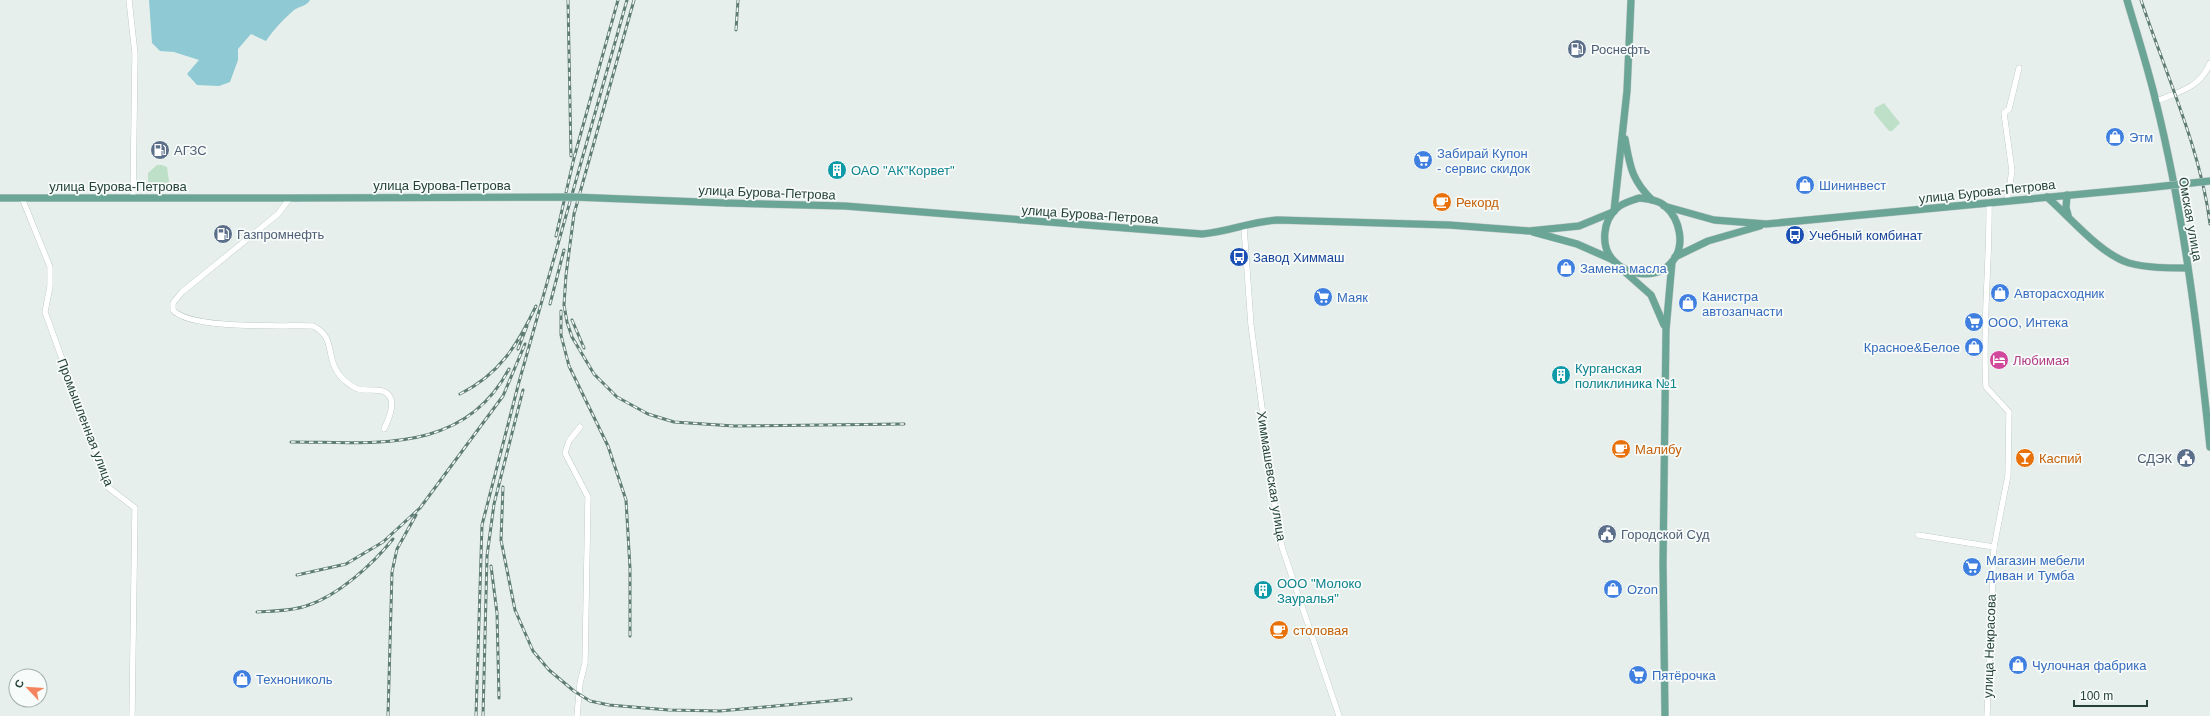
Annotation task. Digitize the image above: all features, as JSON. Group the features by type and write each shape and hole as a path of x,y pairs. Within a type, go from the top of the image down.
{"main road":[{"path":"1613,212 1627,91 1632,0"},
{"name":"Омская улица","path":"2127,0 2156,101 2187,268 2198,339 2210,447"},
{"path":"1623,131 1630,170 1641,189 1652,200"},
{"name":"улица Бурова-Петрова","path":"1664,206 1714,220 1766,224 2210,181"},
{"path":"2067,195 2066,208 2068,215"},
{"name":"улица Бурова-Петрова","path":"0,198 558,197 845,206 1183,233 1223,232 1244,227 1262,220 1449,225 1529,231 1579,226 1613,212"},
{"path":"2048,197 2093,240 2120,259 2142,266 2187,268"},
{"path":"1665,716 1664,561 1666,330 1674,260 1679,244 1680,231 1673,215 1664,206 1652,200 1639,198 1626,202 1613,212 1607,222 1604,233 1605,246 1611,259 1652,295 1666,330"},
{"name":"улица Бурова-Петрова","path":"1674,260 1708,242 1766,224"},
{"name":"улица Бурова-Петрова","path":"1529,231 1577,244 1611,259"},
{"path":"1621,268 1633,273 1646,274 1659,270 1674,260"}],"street":[{"path":"129,0 135,54 133,197"},
{"path":"2156,101 2193,87 2201,80 2210,63"},
{"path":"2007,201 2012,171 2004,113 2009,109 2019,68"},
{"name":"Промышленная улица","path":"22,198 50,267 50,286 46,312 106,481 114,493 135,508 132,716"},
{"path":"294,198 278,214 182,292 173,303 173,310 183,317 215,324 313,326 322,330 327,338 332,365 344,380 359,390 382,391 391,398 391,408 384,429"},
{"name":"улица Некрасова","path":"1987,716 1994,547 2008,475 2010,412 1986,387 1985,359 1990,245 1989,202"},
{"name":"Химмашевская улица","path":"1244,227 1251,325 1282,547 1339,716"},
{"path":"577,716 580,683 585,663 588,497 565,453 569,441 580,427"},
{"path":"1918,535 1994,547"}],"green space":[{"path":"1884,103 1900,123 1892,131 1889,131 1874,113 1875,108"},
{"path":"157,165 167,167 170,189 151,189 148,185 148,173"}],"water":[{"path":"149,0 310,0 307,4 290,13 266,41 251,34 238,49 238,60 230,82 219,86 197,85 187,74 199,60 174,52 160,51 152,43"}],"railway":[{"path":"568,0 571,156"},
{"path":"556,236 574,158 618,0"},
{"path":"476,716 482,525 519,382 627,0"},
{"path":"634,0 574,214 566,275 564,305 567,322 572,337 594,374 617,397 648,414 674,422 734,426 904,424"},
{"path":"736,30 738,0"},
{"path":"2141,0 2191,140 2199,168 2210,224"},
{"path":"550,304 564,250"},
{"path":"460,394 486,377 506,357 515,345 536,306"},
{"path":"561,311 561,335 569,366 608,446 626,500 630,568 630,636"},
{"path":"572,320 584,348"},
{"path":"518,349 527,326"},
{"path":"297,575 346,564 383,542 420,508 503,396 525,344"},
{"path":"291,442 385,442 414,438 442,430 468,417 490,397 509,369"},
{"path":"483,716 487,556 494,504 523,390"},
{"path":"503,487 501,540 515,610 533,651 549,670 574,691 590,701 609,705 669,710 720,711 851,699"},
{"path":"388,716 392,572 397,549 416,515"},
{"path":"257,612 300,608 330,595 365,569 393,539"},
{"path":"491,566 497,613 499,698"}],"place":[{"name":"Роснефть","path":"1577,49"},
{"name":"Этм","path":"2115,137"},
{"name":"АГЗС","path":"160,150"},
{"name":"Забирай Купон - сервис скидок","path":"1423,160"},
{"name":"ОАО \"АК\"Корвет\"","path":"837,170"},
{"name":"Шининвест","path":"1805,185"},
{"name":"Рекорд","path":"1442,202"},
{"name":"Газпромнефть","path":"223,234"},
{"name":"Учебный комбинат","path":"1795,235"},
{"name":"Завод Химмаш","path":"1239,257"},
{"name":"Замена масла","path":"1566,268"},
{"name":"Авторасходник","path":"2000,293"},
{"name":"Маяк","path":"1323,297"},
{"name":"Канистра автозапчасти","path":"1688,303"},
{"name":"ООО, Интека","path":"1974,322"},
{"name":"Красное&Белое","path":"1974,347"},
{"name":"Любимая","path":"1999,360"},
{"name":"Курганская поликлиника №1","path":"1561,375"},
{"name":"Малибу","path":"1621,449"},
{"name":"Каспий","path":"2025,458"},
{"name":"СДЭК","path":"2186,458"},
{"name":"Городской Суд","path":"1607,534"},
{"name":"Магазин мебели Диван и Тумба","path":"1972,567"},
{"name":"Ozon","path":"1613,589"},
{"name":"ООО \"Молоко Зауралья\"","path":"1263,590"},
{"name":"столовая","path":"1279,630"},
{"name":"Чулочная фабрика","path":"2018,665"},
{"name":"Пятёрочка","path":"1638,675"},
{"name":"Технониколь","path":"242,679"}]}
